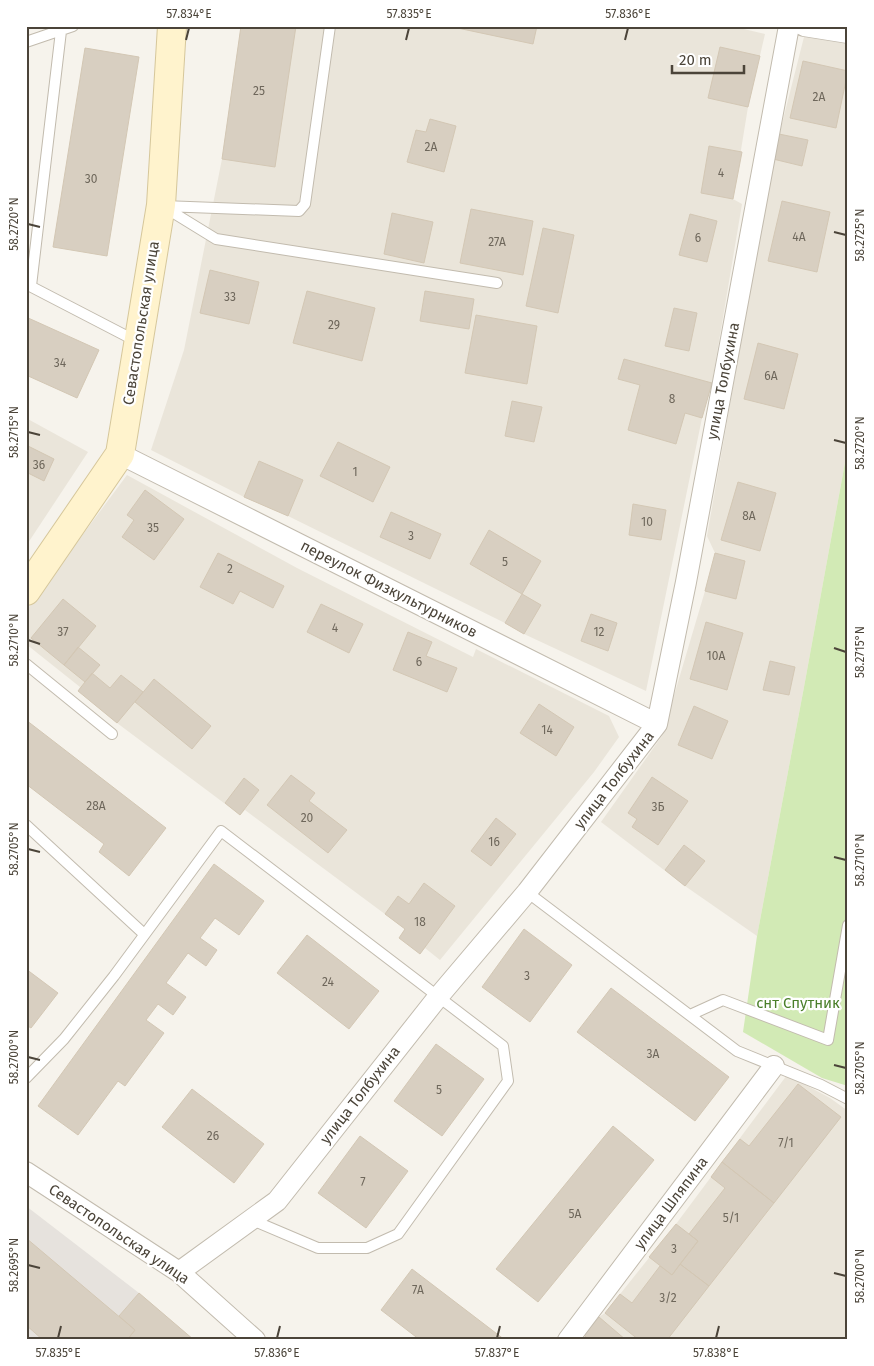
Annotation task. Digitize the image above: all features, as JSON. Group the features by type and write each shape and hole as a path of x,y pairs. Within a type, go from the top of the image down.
{"street":[{"name":"Севастопольская улица","path":"26,591 120,454 137,341 161,205 172,26"},
{"name":"улица Толбухина","path":"179,1272 278,1201 438,997 527,892 658,724 789,26"},
{"path":"804,26 841,30"},
{"name":"переулок Физкультурников","path":"120,454 658,724"},
{"name":"улица Шляпина","path":"568,1340 774,1066"},
{"name":"Севастопольская улица","path":"26,1172 179,1272 255,1340"}],"lane":[{"path":"26,42 73,26"},
{"path":"161,205 298,211 305,204 330,26"},
{"path":"61,30 28,285 137,341"},
{"path":"161,205 216,239 497,283"},
{"path":"26,664 112,734"},
{"path":"26,825 144,934"},
{"path":"26,1078 64,1039 114,976 221,831 503,1046 508,1081 398,1234 367,1248 318,1248 252,1220"},
{"path":"527,892 737,1051 821,1085 848,1099"},
{"path":"690,1015 723,1000 828,1040 848,926"}],"shaded area":[{"path":"241,26 731,26 765,34 748,107 733,199 742,204 712,383 702,418 646,691 524,634 151,450 184,350 222,159"},
{"path":"804,37 848,44 848,446 757,936 685,886 601,822 662,736 715,553 707,536 773,159"},
{"path":"26,418 88,452 26,546"},
{"path":"127,475 297,568 473,657 476,649 609,716 619,737 594,772 440,960 425,948 420,954 399,938 405,929 245,810 240,815 117,723 78,691 80,687 26,644 26,611"},
{"path":"787,1075 830,1098 848,1111 848,1340 580,1340 599,1317 605,1313 676,1224"},
{"path":"26,1206 139,1293 194,1340 26,1340"}],"green space":[{"name":"снт Спутник","path":"848,446 848,1086 822,1078 743,1032 757,936"}],"building":[{"path":"241,26 296,26 275,167 222,159"},
{"path":"448,26 537,26 533,44"},
{"path":"720,47 760,56 748,107 708,98"},
{"path":"85,48 139,57 107,256 53,247"},
{"path":"803,61 848,71 836,128 790,118"},
{"path":"430,119 456,126 444,172 407,162 416,130 426,132"},
{"path":"779,134 808,140 802,166 773,159"},
{"path":"709,146 742,152 733,199 701,193"},
{"path":"782,201 830,212 817,272 768,261"},
{"path":"471,209 533,221 523,275 460,263"},
{"path":"392,213 433,222 424,263 384,254"},
{"path":"690,214 717,221 707,262 679,255"},
{"path":"543,228 574,235 558,313 526,306"},
{"path":"210,270 259,282 249,324 200,313"},
{"path":"307,291 375,308 362,361 293,343"},
{"path":"425,291 474,299 469,329 420,321"},
{"path":"674,308 697,313 689,351 665,346"},
{"path":"476,315 537,326 527,384 465,373"},
{"path":"26,317 99,350 77,398 26,375"},
{"path":"758,343 798,354 784,409 744,399"},
{"path":"624,359 712,383 702,418 685,413 676,444 628,430 640,385 618,379"},
{"path":"512,401 542,407 534,442 505,436"},
{"path":"338,442 390,467 373,502 320,476"},
{"path":"26,445 54,459 44,481 26,472"},
{"path":"259,461 303,480 288,516 244,497"},
{"path":"738,482 776,493 760,551 721,540"},
{"path":"145,490 184,519 154,560 122,537 134,520 127,515"},
{"path":"633,504 666,510 661,540 629,535"},
{"path":"391,512 441,534 430,559 380,537"},
{"path":"489,530 541,561 522,594 470,564"},
{"path":"218,553 284,586 273,608 240,591 233,604 200,587"},
{"path":"715,553 745,561 736,599 705,591"},
{"path":"522,594 541,605 524,634 505,623"},
{"path":"63,599 96,626 64,665 31,638"},
{"path":"321,604 363,624 349,653 307,632"},
{"path":"591,614 617,623 608,651 581,641"},
{"path":"706,622 743,633 727,690 690,679"},
{"path":"408,632 432,642 426,656 457,668 447,692 393,670"},
{"path":"78,647 100,665 85,682 64,665"},
{"path":"770,661 795,667 789,695 763,690"},
{"path":"92,673 110,688 121,675 143,692 117,723 78,691"},
{"path":"154,679 211,726 192,749 135,702"},
{"path":"539,704 574,727 556,756 520,733"},
{"path":"694,706 728,721 712,759 678,745"},
{"path":"26,720 166,828 129,876 99,852 104,844 26,784"},
{"path":"291,775 315,793 309,801 347,830 328,853 267,805"},
{"path":"652,777 688,801 658,845 632,827 637,819 628,813"},
{"path":"244,778 259,790 240,815 225,803"},
{"path":"496,818 516,834 491,866 471,851"},
{"path":"684,845 705,861 685,886 665,870"},
{"path":"214,864 264,901 239,935 215,918 200,938 217,950 206,966 188,953 166,983 186,997 173,1015 158,1004 146,1020 164,1033 125,1086 118,1081 78,1135 38,1106"},
{"path":"424,883 455,906 420,954 399,938 405,929 385,914 398,896 409,904"},
{"path":"524,929 572,965 530,1022 482,987"},
{"path":"307,935 379,991 349,1029 277,973"},
{"path":"26,969 58,993 31,1028 26,1025"},
{"path":"611,988 729,1077 695,1121 577,1032"},
{"path":"436,1044 484,1079 442,1136 394,1101"},
{"path":"798,1084 841,1117 774,1203 722,1162 740,1139 749,1146"},
{"path":"192,1089 264,1144 234,1183 162,1127"},
{"path":"613,1126 654,1160 538,1302 496,1269"},
{"path":"360,1136 408,1171 366,1228 318,1193"},
{"path":"722,1162 774,1203 709,1286 680,1264 698,1241 689,1234 725,1188 711,1177"},
{"path":"676,1224 698,1241 672,1275 649,1257"},
{"path":"26,1238 135,1330 127,1340 43,1340 26,1325"},
{"path":"680,1264 709,1286 667,1340 639,1340 605,1313 620,1294 632,1303 660,1266 672,1275"},
{"path":"412,1269 505,1340 420,1340 381,1310"},
{"path":"139,1293 194,1340 127,1340 135,1330 119,1316"},
{"path":"599,1317 626,1340 589,1340 584,1335"}]}
